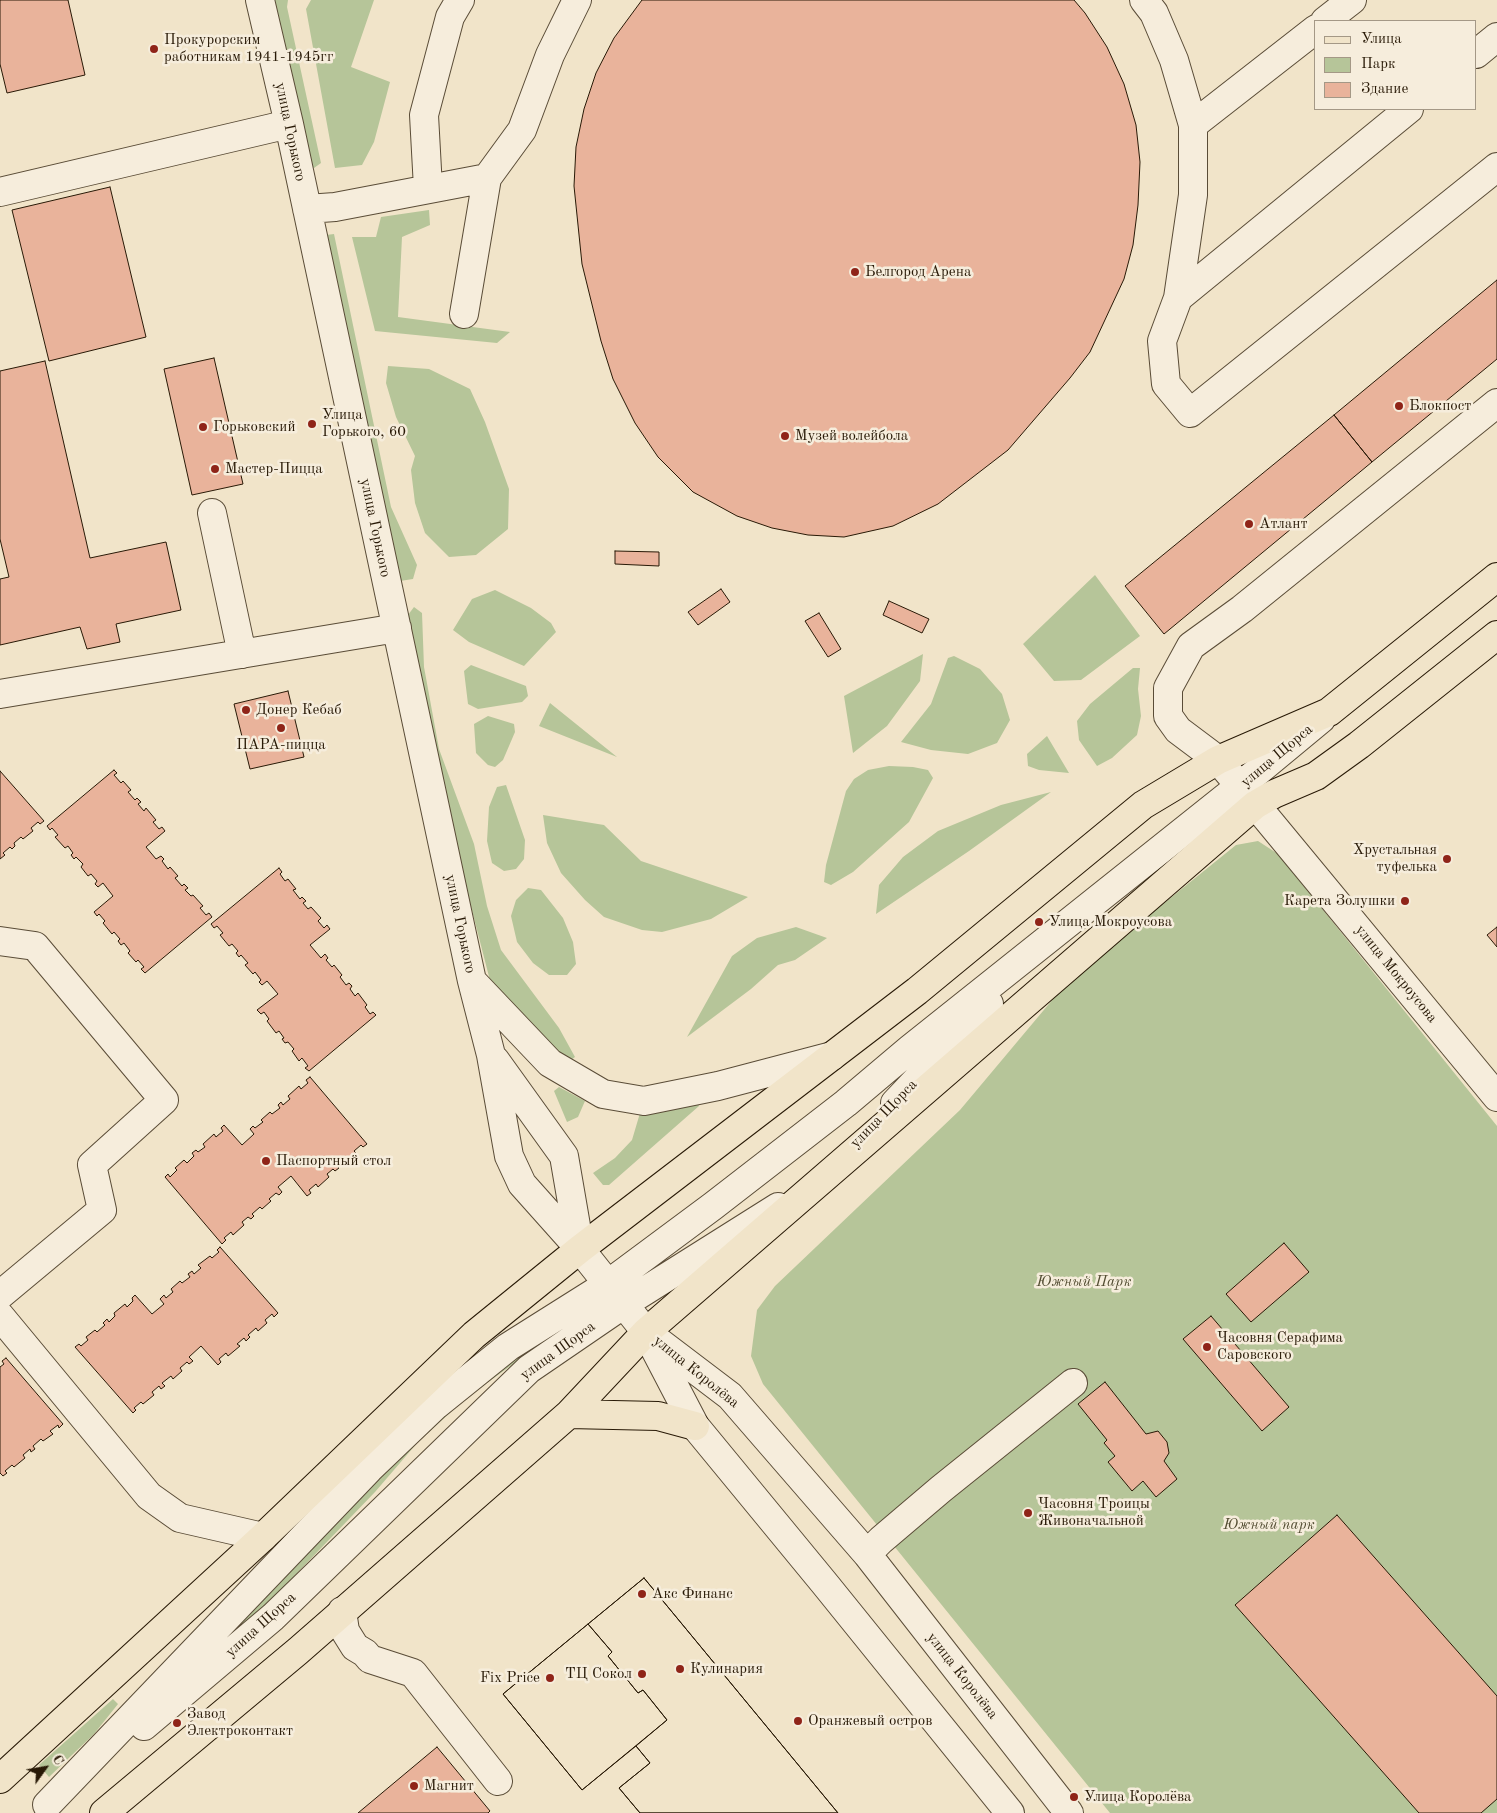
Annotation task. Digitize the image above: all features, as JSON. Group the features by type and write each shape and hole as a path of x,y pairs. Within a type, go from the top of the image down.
{"main road":[{"name":"улица Щорса","path":"1329,712 1497,577"},
{"path":"104,1813 298,1651 342,1610 569,1414 646,1332 822,1180 1248,795 1274,794 1316,776 1360,745 1497,635"},
{"path":"0,1779 263,1537 474,1335 580,1249 917,991 1143,805 1218,760 1329,712"},
{"path":"569,1414 658,1416 695,1426"}],"street":[{"name":"улица Горького","path":"260,0 289,124 472,981 491,1055 508,1156 522,1184 580,1249"},
{"path":"428,188 424,115 450,17 460,0"},
{"path":"464,314 487,178 522,130 550,55 577,0"},
{"path":"1326,20 1352,0"},
{"path":"1156,4 1193,125 1193,195 1178,298 1162,341 1166,384 1190,413 1497,167"},
{"path":"1193,125 1314,30"},
{"path":"1477,53 1497,37"},
{"path":"1178,298 1408,110"},
{"path":"0,192 289,124"},
{"path":"307,209 335,207 487,178"},
{"name":"улица Мокроусова","path":"1497,403 1242,609 1191,646 1168,688 1168,716 1178,730 1218,760 1497,1097"},
{"path":"212,513 242,654"},
{"path":"0,694 397,628"},
{"name":"улица Щорса","path":"42,1809 273,1617 529,1369 616,1294 713,1206 846,1103 910,1049 1056,934 1248,795 1329,712"},
{"name":"улица Щорса","path":"42,1809 369,1469 436,1405 508,1347 616,1294 822,1180 1056,934"},
{"path":"0,941 35,946 164,1100 92,1165 102,1210 0,1295"},
{"path":"472,981 550,1063 603,1094 644,1101 718,1086 832,1056"},
{"name":"улица Горького","path":"491,1055 564,1156 580,1249"},
{"path":"580,1249 646,1332"},
{"path":"0,1316 148,1496 180,1518 263,1537"},
{"name":"улица Королёва","path":"646,1332 695,1426 1010,1813"},
{"name":"улица Королёва","path":"646,1332 730,1396 867,1554 1069,1813"},
{"path":"867,1554 934,1495 1073,1383"},
{"path":"342,1610 345,1631 355,1647 365,1653 370,1659 413,1673 498,1781"}],"green space":[{"path":"267,0 288,0 287,7 321,163 314,168 304,160"},
{"path":"311,0 374,0 351,67 390,82 374,142 362,165 335,168 306,9"},
{"path":"429,210 430,225 402,237 398,317 510,332 497,343 375,331 352,237 376,237 381,217"},
{"path":"334,234 391,507 417,565 413,579 400,581 326,235"},
{"path":"388,366 429,369 470,389 485,422 509,489 508,529 476,555 449,557 425,533 415,503 411,470 415,456 396,417 386,383"},
{"path":"1095,575 1140,636 1081,680 1054,681 1023,644"},
{"path":"495,590 531,608 551,623 556,632 524,666 469,642 453,630 472,599"},
{"path":"414,607 422,613 424,667 439,749 474,844 487,906 501,950 559,1028 575,1057 561,1067 494,996 399,627"},
{"path":"923,654 920,681 887,726 853,753 844,696"},
{"path":"954,656 980,669 1002,694 1010,720 997,743 968,754 931,750 901,742 931,704 948,658"},
{"path":"471,665 526,686 528,696 522,702 478,709 468,704 464,671"},
{"path":"1133,668 1140,668 1138,689 1141,716 1137,735 1112,758 1097,766 1079,740 1077,721 1090,704"},
{"path":"550,703 617,757 539,726"},
{"path":"488,716 514,724 515,732 503,760 495,767 488,765 476,753 474,724"},
{"path":"1047,736 1069,773 1039,770 1028,766 1027,754"},
{"path":"889,766 928,770 933,778 909,822 853,872 831,885 824,882 826,865 846,791 854,779 868,770"},
{"path":"506,785 525,840 524,859 516,869 504,871 492,863 487,841 489,807 497,787"},
{"path":"1051,792 969,851 876,914 879,885 903,857 938,831 1001,805"},
{"path":"543,815 604,825 641,861 748,897 711,919 662,932 642,930 604,917 585,900 561,873 547,843"},
{"name":"Южный Парк","path":"1258,841 1278,854 1497,1126 1497,1813 1110,1813 763,1384 751,1356 757,1310 775,1286 960,1110 1069,980 1236,845"},
{"path":"528,888 541,890 563,918 573,942 576,964 567,975 549,975 533,963 517,942 511,916 516,900"},
{"path":"796,927 827,938 795,960 778,965 751,989 687,1037 732,956 757,938"},
{"path":"559,1087 585,1101 578,1117 567,1122 554,1091"},
{"path":"698,1102 699,1106 609,1185 603,1185 593,1173 615,1158 632,1140 640,1113"},
{"path":"535,1344 535,1348 465,1399 418,1442 375,1492 224,1649 205,1644 459,1397"},
{"path":"113,1699 118,1704 94,1734 49,1777 39,1765"}],"building":[{"path":"0,0 68,0 85,75 7,93 0,64"},
{"name":"Белгород Арена","path":"642,0 1074,0 1085,13 1107,47 1124,84 1136,125 1140,162 1138,205 1133,245 1124,279 1090,352 1070,378 1008,450 938,504 893,526 844,537 808,535 772,528 737,516 693,492 658,457 635,423 613,379 601,341 582,264 574,186 576,147 584,109 596,73 614,38"},
{"path":"110,187 146,337 49,361 12,210"},
{"path":"1497,280 1497,359 1372,462 1334,415"},
{"name":"Горьковский","path":"214,358 243,484 192,495 164,369"},
{"path":"45,361 90,558 166,542 181,610 116,624 120,642 87,649 80,627 0,645 0,579 9,577 0,539 0,371"},
{"name":"Атлант","path":"1334,415 1372,462 1164,634 1125,586"},
{"path":"615,551 659,552 659,566 615,564"},
{"path":"721,589 730,602 698,625 688,612"},
{"path":"889,601 929,619 922,633 883,615"},
{"path":"819,613 841,649 828,657 805,621"},
{"path":"288,691 304,757 250,769 234,704"},
{"path":"114,770 117,773 114,775 131,790 128,792 135,800 137,798 141,802 138,804 144,811 146,808 156,820 153,822 159,829 162,827 165,831 146,847 156,859 161,856 164,859 162,861 168,869 170,867 178,876 175,878 182,886 184,884 188,888 185,890 191,896 193,895 203,906 200,908 206,915 209,913 212,917 145,973 141,969 144,967 138,960 136,962 128,953 130,951 124,943 121,945 118,941 120,939 114,932 112,934 103,923 105,921 99,914 97,916 94,912 113,896 103,883 98,887 95,884 97,881 91,874 88,876 81,867 83,864 76,857 74,859 71,855 73,853 68,846 65,848 55,837 58,835 52,828 50,830 47,826"},
{"path":"0,771 44,821 40,824 38,822 31,828 33,831 23,839 21,837 14,843 15,846 12,849 10,847 3,853 5,855 0,859"},
{"path":"279,868 282,872 280,874 285,881 288,879 296,889 293,890 300,899 302,897 306,901 303,903 308,909 311,907 321,918 318,921 324,928 327,925 330,929 310,945 321,958 325,954 328,958 326,960 332,967 334,965 342,975 340,977 346,985 349,983 352,986 350,989 355,996 358,993 367,1005 365,1007 370,1014 373,1012 376,1015 309,1071 305,1068 308,1066 302,1058 299,1061 292,1051 294,1049 288,1042 285,1043 282,1039 284,1038 279,1031 276,1033 267,1021 269,1019 264,1012 261,1014 257,1010 278,994 267,981 262,985 259,982 261,980 255,972 253,974 245,965 248,963 241,955 239,957 236,953 238,951 232,944 229,946 220,935 223,933 217,926 214,928 211,924"},
{"path":"1497,927 1497,947 1487,935"},
{"path":"310,1077 367,1144 363,1147 361,1145 354,1151 356,1153 347,1161 345,1159 337,1166 339,1168 335,1171 333,1169 327,1174 329,1177 318,1187 316,1184 309,1190 311,1193 307,1196 291,1176 278,1187 282,1192 279,1195 276,1193 269,1199 271,1201 262,1209 260,1207 252,1214 254,1216 251,1219 248,1217 242,1222 244,1225 233,1235 231,1232 224,1238 226,1240 222,1244 165,1177 168,1174 170,1177 177,1170 175,1168 184,1160 187,1163 194,1156 192,1153 196,1150 198,1152 205,1147 203,1144 214,1134 216,1137 223,1131 221,1128 224,1125 242,1145 254,1134 250,1129 253,1126 255,1128 263,1122 261,1120 270,1112 272,1114 280,1108 278,1105 281,1102 283,1105 290,1099 288,1096 299,1086 301,1089 308,1083 306,1080"},
{"path":"1284,1243 1309,1272 1251,1322 1226,1294"},
{"path":"220,1247 278,1313 274,1317 272,1314 265,1320 267,1323 258,1331 256,1328 248,1335 250,1337 246,1341 244,1338 237,1344 240,1346 228,1356 226,1353 219,1359 221,1362 218,1365 201,1346 189,1357 193,1361 189,1364 187,1362 180,1368 182,1371 173,1379 171,1376 162,1383 165,1386 161,1389 159,1386 152,1392 154,1395 143,1404 141,1402 134,1408 136,1410 133,1413 75,1347 79,1344 81,1346 88,1340 86,1337 95,1330 97,1332 105,1325 103,1323 107,1319 109,1322 115,1316 114,1313 125,1304 127,1307 133,1301 132,1298 135,1295 152,1314 164,1304 160,1299 164,1295 166,1298 173,1292 171,1289 180,1281 182,1283 190,1277 188,1274 192,1271 194,1274 201,1268 198,1265 210,1256 212,1258 219,1252 217,1250"},
{"path":"1211,1316 1289,1407 1262,1431 1183,1339"},
{"path":"6,1358 63,1424 59,1428 58,1425 50,1431 53,1434 43,1441 41,1439 33,1446 35,1449 31,1452 30,1449 23,1455 25,1458 14,1467 12,1465 5,1471 7,1473 3,1476 0,1473 0,1367 4,1364 2,1361"},
{"path":"1105,1382 1146,1434 1158,1431 1167,1442 1169,1453 1164,1461 1177,1479 1156,1497 1143,1481 1132,1491 1108,1462 1115,1456 1104,1443 1107,1440 1078,1404"},
{"path":"1337,1515 1497,1696 1497,1799 1481,1813 1419,1813 1235,1605"},
{"path":"644,1578 838,1813 640,1813 619,1788 650,1763 636,1746 667,1720 643,1690 638,1693 608,1656 612,1652 588,1624"},
{"path":"644,1578 838,1813 640,1813 619,1788 650,1763 636,1746 582,1790 503,1694"},
{"path":"588,1624 612,1652 608,1656 638,1693 643,1690 667,1720 582,1790 503,1694"},
{"path":"437,1747 490,1811 488,1813 358,1813"}],"place":[{"name":"Прокурорским работникам 1941-1945гг","path":"154,49"},
{"name":"Белгород Арена","path":"855,272"},
{"name":"Блокпост","path":"1399,406"},
{"name":"Улица Горького, 60","path":"312,424"},
{"name":"Горьковский","path":"203,427"},
{"name":"Музей волейбола","path":"785,436"},
{"name":"Мастер-Пицца","path":"215,469"},
{"name":"Атлант","path":"1249,524"},
{"name":"Донер Кебаб","path":"246,710"},
{"name":"ПАРА-пицца","path":"281,728"},
{"name":"Хрустальная туфелька","path":"1447,859"},
{"name":"Карета Золушки","path":"1405,901"},
{"name":"Улица Мокроусова","path":"1039,922"},
{"name":"Паспортный стол","path":"266,1161"},
{"name":"Часовня Серафима Саровского","path":"1207,1347"},
{"name":"Часовня Троицы Живоначальной","path":"1028,1513"},
{"name":"Акс Финанс","path":"642,1594"},
{"name":"Кулинария","path":"680,1669"},
{"name":"ТЦ Сокол","path":"642,1674"},
{"name":"Fix Price","path":"550,1678"},
{"name":"Оранжевый остров","path":"798,1721"},
{"name":"Завод Электроконтакт","path":"177,1723"},
{"name":"Магнит","path":"414,1786"},
{"name":"Улица Королёва","path":"1074,1797"}],"park label":[{"name":"Южный парк","path":"1269,1525"}]}
